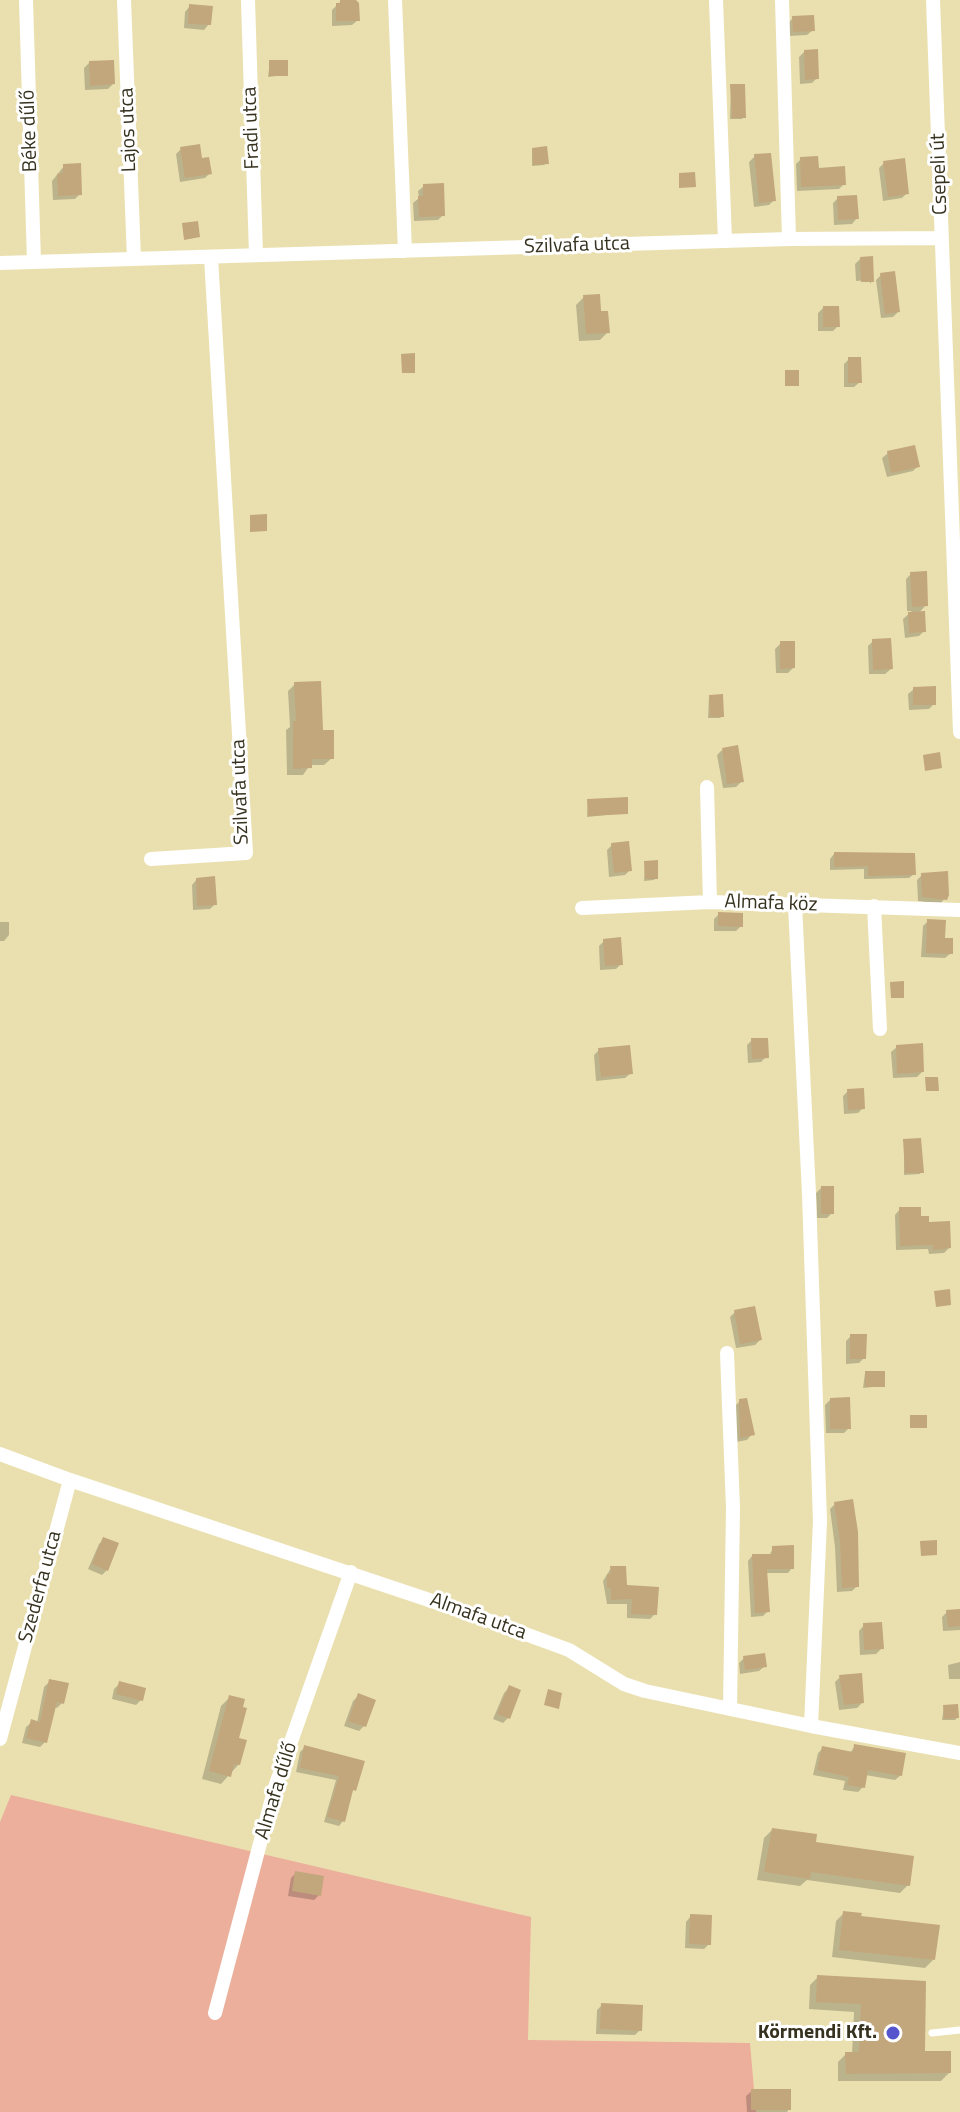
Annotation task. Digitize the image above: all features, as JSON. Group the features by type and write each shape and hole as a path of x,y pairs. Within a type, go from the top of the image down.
{"street":[{"name":"Béke dűlő","path":"26,0 34,262"},
{"name":"Lajos utca","path":"124,0 134,259"},
{"name":"Fradi utca","path":"248,0 256,255"},
{"path":"395,0 405,251"},
{"path":"716,0 725,241"},
{"path":"782,0 789,239"},
{"name":"Csepeli út","path":"933,0 960,732"},
{"name":"Szilvafa utca","path":"0,263 789,239 942,238"},
{"name":"Szilvafa utca","path":"151,859 246,853 211,257"},
{"path":"707,787 710,902"},
{"name":"Almafa köz","path":"582,908 710,902 960,910"},
{"path":"795,905 820,1521 811,1726"},
{"path":"874,906 880,1029"},
{"path":"727,1353 733,1508 730,1709"},
{"name":"Almafa utca","path":"0,1454 351,1572 569,1650 624,1684 645,1691 960,1753"},
{"name":"Szederfa utca","path":"0,1739 70,1480"},
{"name":"Almafa dűlő","path":"215,2013 275,1787 351,1572"}],"lane":[{"path":"932,2033 960,2030"}],"shaded area":[{"path":"11,1795 531,1917 528,2040 750,2043 756,2112 0,2112 0,1822"}],"building":[{"path":"356,0 359,3 360,21 336,21 336,3"},
{"path":"189,4 213,6 211,25 188,24"},
{"path":"814,15 815,31 793,32 792,16"},
{"path":"818,49 819,79 805,80 804,50"},
{"path":"114,60 115,84 90,86 89,61"},
{"path":"269,60 288,60 288,76 269,76"},
{"path":"730,84 745,84 746,118 732,118"},
{"path":"200,144 202,158 209,157 212,174 185,178 180,147"},
{"path":"547,146 549,164 533,165 532,148"},
{"path":"771,153 776,201 759,203 754,154"},
{"path":"818,156 819,168 845,166 846,185 801,187 800,157"},
{"path":"905,158 909,194 888,197 883,161"},
{"path":"81,163 82,195 58,196 57,174 63,173 63,164"},
{"path":"695,172 696,187 679,188 679,173"},
{"path":"444,183 445,216 419,217 418,196 423,196 423,184"},
{"path":"857,195 859,219 838,220 837,196"},
{"path":"198,221 200,237 184,240 182,223"},
{"path":"873,256 874,282 861,282 860,257"},
{"path":"895,271 900,312 885,314 880,273"},
{"path":"600,294 601,311 608,311 610,333 586,334 583,295"},
{"path":"823,306 839,306 840,327 823,327"},
{"path":"415,353 415,373 402,373 401,354"},
{"path":"848,357 861,357 862,383 848,383"},
{"path":"785,370 799,370 799,386 785,386"},
{"path":"915,445 920,467 891,473 887,451"},
{"path":"267,514 267,531 250,532 250,515"},
{"path":"927,571 928,606 912,607 910,572"},
{"path":"925,611 926,632 909,633 908,612"},
{"path":"891,638 893,669 873,670 872,639"},
{"path":"780,641 795,641 795,668 780,669"},
{"path":"321,681 323,730 334,730 334,759 312,759 312,768 293,769 293,721 296,721 294,682"},
{"path":"936,686 936,705 913,705 913,687"},
{"path":"723,694 724,717 710,717 709,695"},
{"path":"738,745 744,782 727,784 722,748"},
{"path":"940,752 942,768 925,771 923,755"},
{"path":"628,797 628,814 588,816 587,799"},
{"path":"629,841 632,871 614,873 611,843"},
{"path":"834,852 915,853 916,875 868,876 868,866 834,867"},
{"path":"658,860 658,879 645,879 644,861"},
{"path":"948,871 947,900 922,897 921,873"},
{"path":"215,876 217,905 197,906 196,878"},
{"path":"718,912 743,913 743,927 718,926"},
{"path":"927,919 946,920 945,938 953,938 953,954 926,953"},
{"path":"621,937 623,965 605,966 603,939"},
{"path":"904,981 904,998 891,998 890,982"},
{"path":"751,1038 768,1038 769,1058 752,1059"},
{"path":"923,1043 924,1072 897,1074 896,1045"},
{"path":"630,1045 633,1074 601,1077 598,1048"},
{"path":"925,1077 938,1077 939,1091 926,1091"},
{"path":"864,1088 865,1109 848,1110 847,1089"},
{"path":"921,1138 924,1173 905,1173 903,1139"},
{"path":"821,1186 834,1186 834,1214 821,1214"},
{"path":"899,1207 921,1207 921,1216 929,1216 929,1222 950,1221 951,1248 933,1250 933,1245 900,1246"},
{"path":"950,1289 951,1305 936,1307 934,1291"},
{"path":"755,1306 762,1340 740,1344 734,1310"},
{"path":"850,1334 867,1334 866,1359 850,1359"},
{"path":"865,1371 885,1371 885,1387 865,1387"},
{"path":"850,1397 851,1429 830,1429 830,1398"},
{"path":"747,1398 755,1435 740,1438 739,1399"},
{"path":"910,1415 927,1415 927,1428 910,1428"},
{"path":"853,1499 858,1532 859,1587 842,1588 834,1502"},
{"path":"103,1537 119,1543 108,1571 92,1564"},
{"path":"937,1540 937,1555 921,1556 920,1541"},
{"path":"794,1545 794,1569 767,1569 770,1612 755,1613 752,1554 772,1554 772,1546"},
{"path":"610,1566 626,1566 627,1585 659,1587 657,1615 631,1614 632,1599 611,1600 611,1588 607,1588"},
{"path":"960,1609 960,1626 948,1627 946,1610"},
{"path":"882,1622 884,1649 864,1650 863,1623"},
{"path":"765,1653 767,1667 745,1670 743,1656"},
{"path":"862,1673 864,1703 844,1705 839,1675"},
{"path":"49,1679 69,1683 64,1704 57,1702 47,1743 26,1738 31,1719 40,1722"},
{"path":"119,1681 146,1688 143,1701 116,1694"},
{"path":"509,1685 521,1690 510,1719 497,1714"},
{"path":"548,1689 562,1693 559,1709 544,1705"},
{"path":"358,1693 376,1700 366,1727 348,1721"},
{"path":"229,1695 245,1699 243,1707 247,1708 239,1738 247,1740 240,1765 234,1764 231,1777 209,1771"},
{"path":"958,1704 959,1718 944,1719 943,1705"},
{"path":"854,1744 906,1753 902,1776 868,1770 865,1788 847,1785 849,1777 817,1770 822,1746 853,1752"},
{"path":"304,1745 365,1761 345,1822 327,1817 339,1776 300,1768"},
{"path":"772,1828 817,1834 816,1842 914,1856 910,1886 811,1872 810,1879 764,1872"},
{"path":"295,1871 324,1876 321,1896 292,1891"},
{"path":"843,1911 940,1925 935,1960 839,1950"},
{"path":"690,1914 712,1915 711,1945 689,1944"},
{"path":"817,1975 926,1981 925,2051 951,2051 951,2073 846,2074 845,2052 859,2052 861,2004 816,2002"},
{"path":"601,2003 643,2005 642,2031 600,2029"},
{"path":"751,2089 791,2089 791,2110 751,2110"}],"place":[{"name":"Körmendi Kft.","path":"893,2033"}]}
